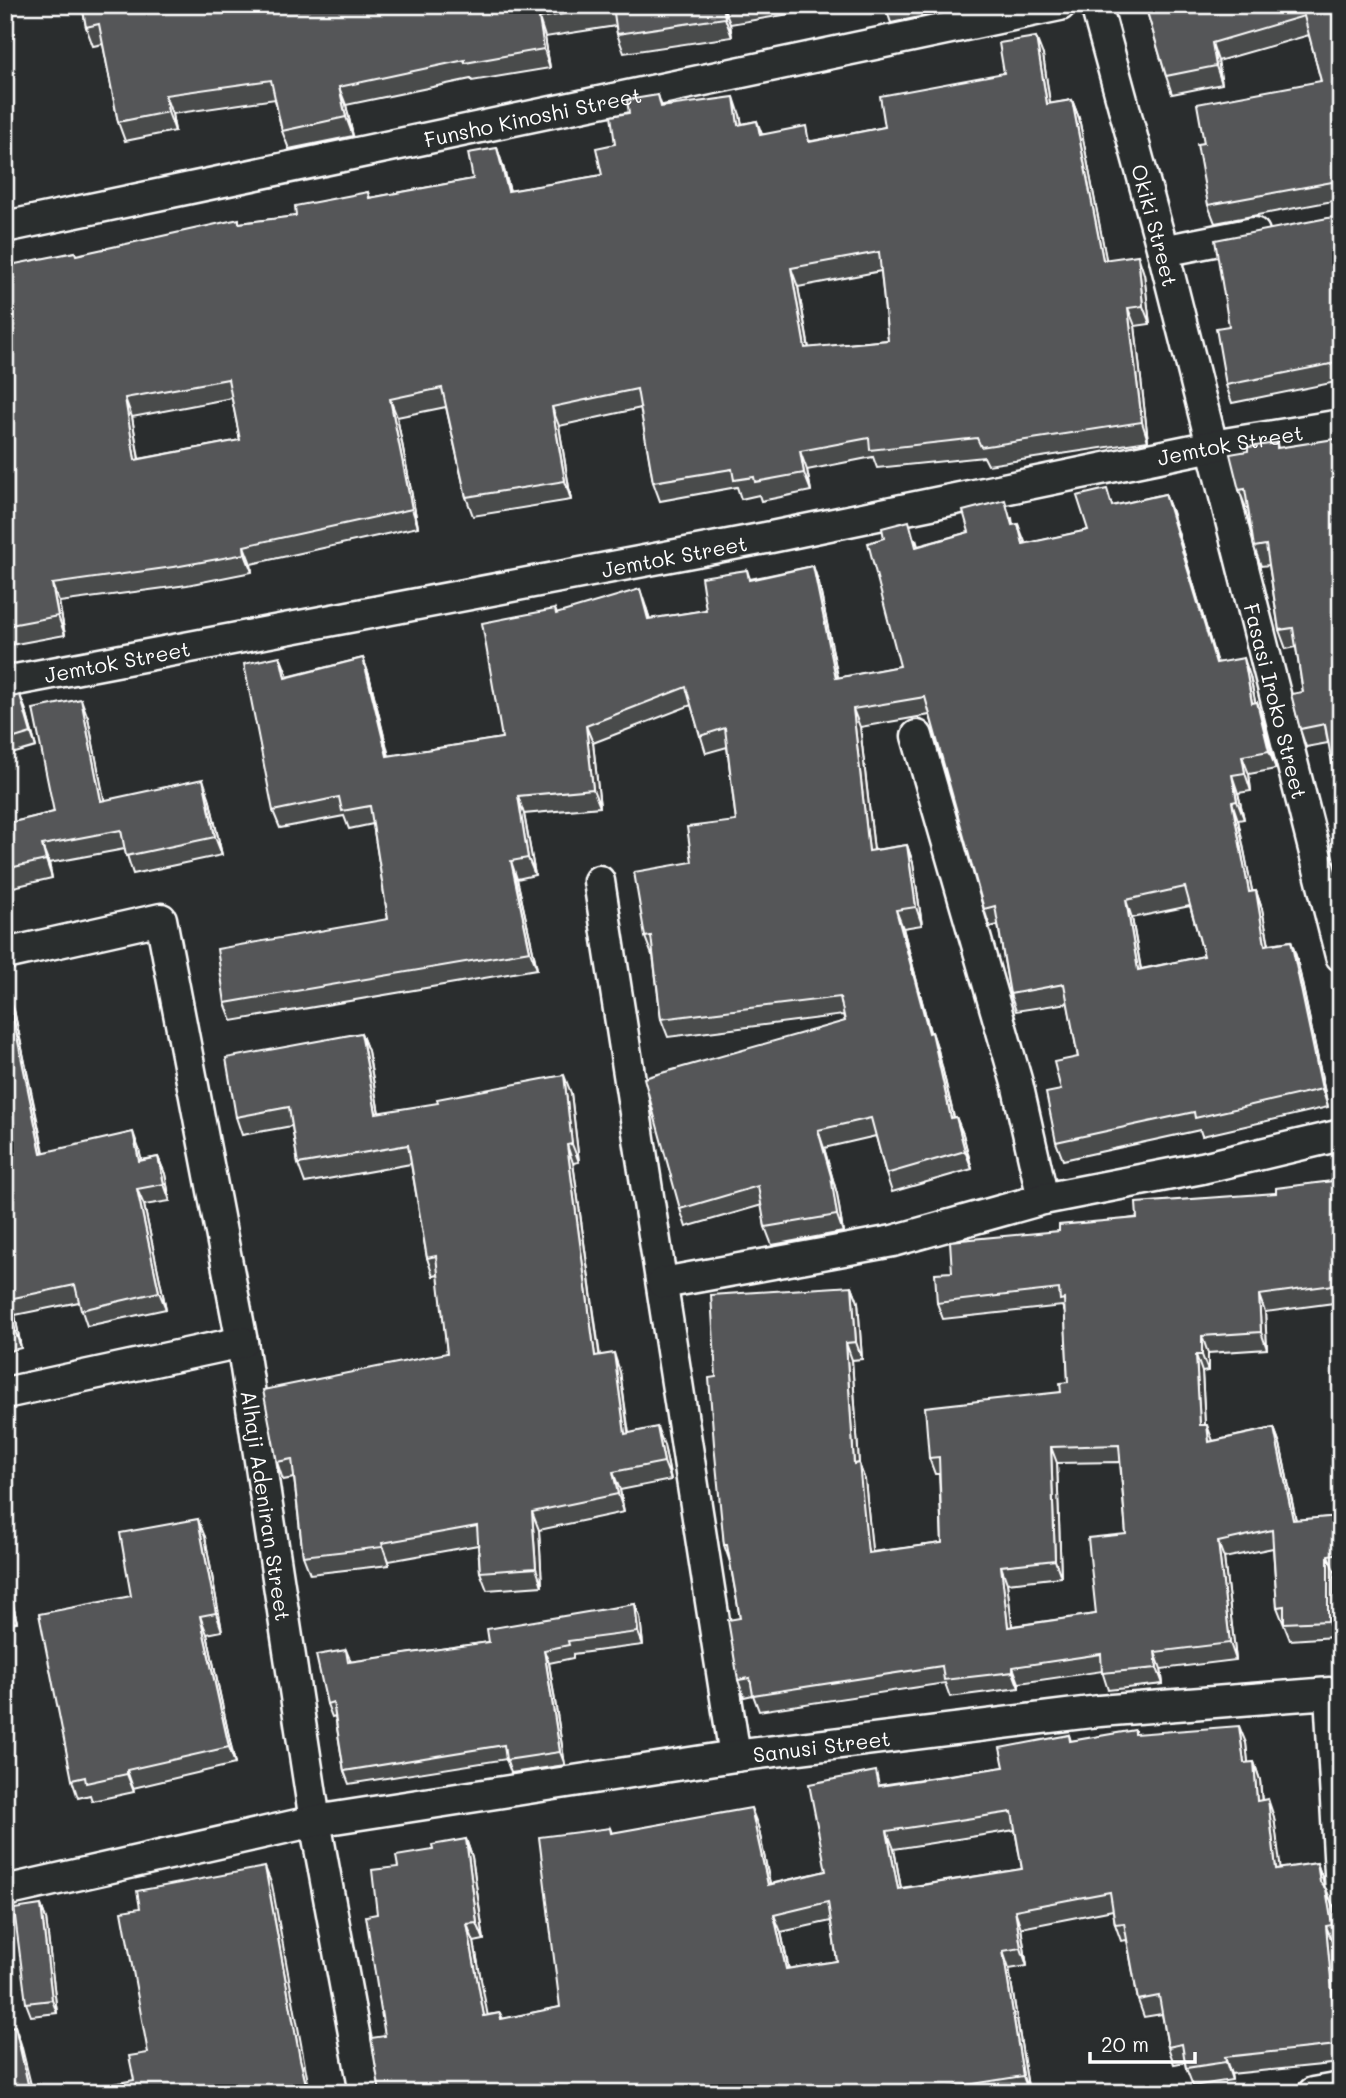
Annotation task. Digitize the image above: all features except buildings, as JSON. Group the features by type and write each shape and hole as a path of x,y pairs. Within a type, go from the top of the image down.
{"street":[{"name":"Funsho Kinoshi Street","path":"5,227 1060,5"},
{"name":"Okiki Street","path":"1096,5 1163,251 1212,446"},
{"path":"1163,251 1286,227"},
{"name":"Jemtok Street","path":"5,682 771,537 1212,446 1341,425"},
{"name":"Fasasi Iroko Street","path":"1212,446 1341,957"},
{"path":"917,736 1017,1083 1044,1199"},
{"path":"599,881 735,1756"},
{"name":"Alhaji Adeniran Street","path":"5,954 161,919 242,1342 315,1821 365,2093"},
{"path":"663,1283 893,1241 1044,1199 1202,1168 1341,1135"},
{"path":"5,1393 242,1342"},
{"name":"Sanusi Street","path":"5,1891 315,1821 735,1756 1099,1711 1330,1693 1341,1891"},
{"path":"1313,2093 1341,2088"}]}
